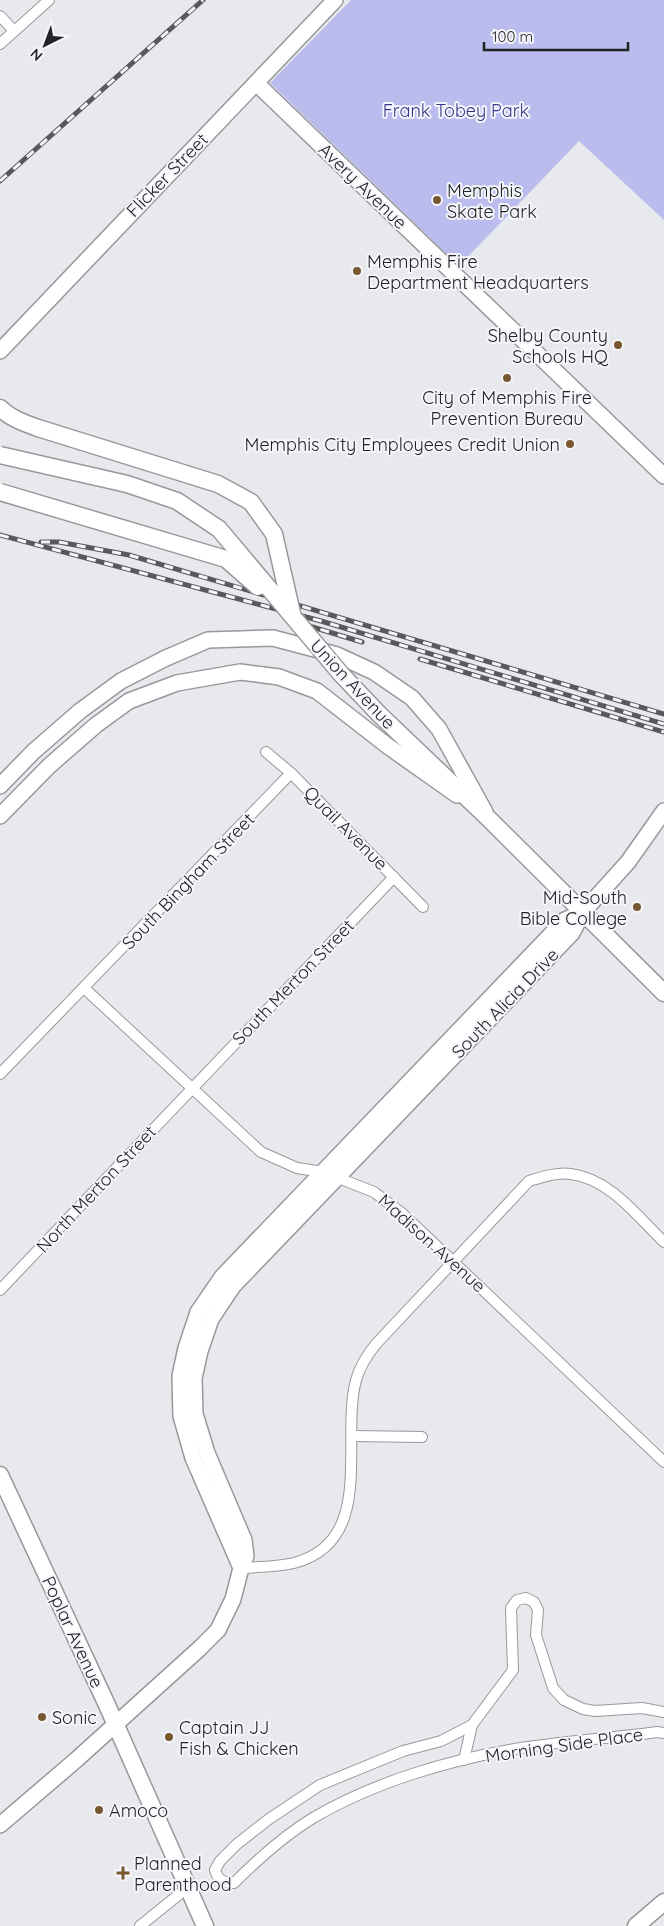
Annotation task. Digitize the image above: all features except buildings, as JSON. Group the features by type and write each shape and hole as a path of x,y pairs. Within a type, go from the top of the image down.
{"main road":[{"path":"0,408 18,420 38,428 218,484 251,502 274,534 292,616"},
{"name":"Union Avenue","path":"0,455 128,484 177,500 218,529 340,674 664,993"},
{"path":"0,492 226,559 292,616"},
{"name":"Poplar Avenue","path":"0,1475 116,1724 205,1926"},
{"path":"636,1926 664,1902"}],"street":[{"path":"0,44 49,0"},
{"name":"Flicker Street","path":"0,351 335,0"},
{"path":"0,16 14,31"},
{"name":"Avery Avenue","path":"256,83 664,476"},
{"path":"0,786 33,752 80,711 121,681 166,658 208,640 273,638 337,654 374,672 412,698 439,729 488,818"},
{"path":"166,658 176,682"},
{"path":"0,816 49,766 96,725 129,701 176,682 240,672 280,677 317,691 389,747 488,818"},
{"name":"Quail Avenue","path":"266,752 291,773 423,907"},
{"name":"South Bingham Street","path":"0,1074 291,773"},
{"path":"12,774 27,789"},
{"name":"South Alicia Drive","path":"241,1568 193,1458 181,1416 180,1376 186,1348 198,1312 222,1277 301,1206 330,1175 344,1149 564,920 582,912 628,862 649,835 664,811"},
{"name":"South Merton Street","path":"193,1087 394,877"},
{"name":"Madison Avenue","path":"84,988 261,1152 297,1168 330,1175 374,1192 403,1214 662,1455"},
{"name":"North Merton Street","path":"0,1290 193,1087"},
{"path":"0,1825 76,1760 218,1630 233,1599 241,1568 294,1563 318,1552 335,1537 341,1527 348,1506 354,1394 361,1365 376,1344 529,1181 570,1173 595,1180 614,1194 664,1242"},
{"path":"352,1436 422,1437"},
{"name":"Morning Side Place","path":"464,1760 472,1725 513,1670 511,1608 517,1600 526,1598 534,1602 538,1610 536,1635 553,1688 564,1700 583,1709 595,1711 642,1708 664,1712"},
{"name":"Morning Side Place","path":"472,1725 441,1741 403,1751 320,1786 269,1819 237,1844 214,1870 218,1879 225,1883 234,1883 258,1860 312,1819 352,1798 418,1773 464,1760 520,1748 657,1732 664,1733"},
{"path":"140,1926 187,1888"}],"green space":[{"name":"Frank Tobey Park","path":"351,0 664,0 664,220 579,141 459,266 270,83"}],"railway":[{"path":"0,181 203,0"},
{"path":"0,535 321,621 664,724"},
{"path":"41,542 59,542 129,555 664,714"},
{"path":"286,619 362,642"},
{"path":"420,659 664,732"}],"place":[{"name":"Memphis Skate Park","path":"437,200"},
{"name":"Memphis Fire Department Headquarters","path":"357,271"},
{"name":"Shelby County Schools HQ","path":"618,345"},
{"name":"City of Memphis Fire Prevention Bureau","path":"507,378"},
{"name":"Memphis City Employees Credit Union","path":"570,444"},
{"name":"Mid-South Bible College","path":"637,907"},
{"name":"Sonic","path":"42,1717"},
{"name":"Captain JJ Fish & Chicken","path":"169,1737"},
{"name":"Amoco","path":"99,1810"},
{"name":"Planned Parenthood","path":"123,1873"}]}
